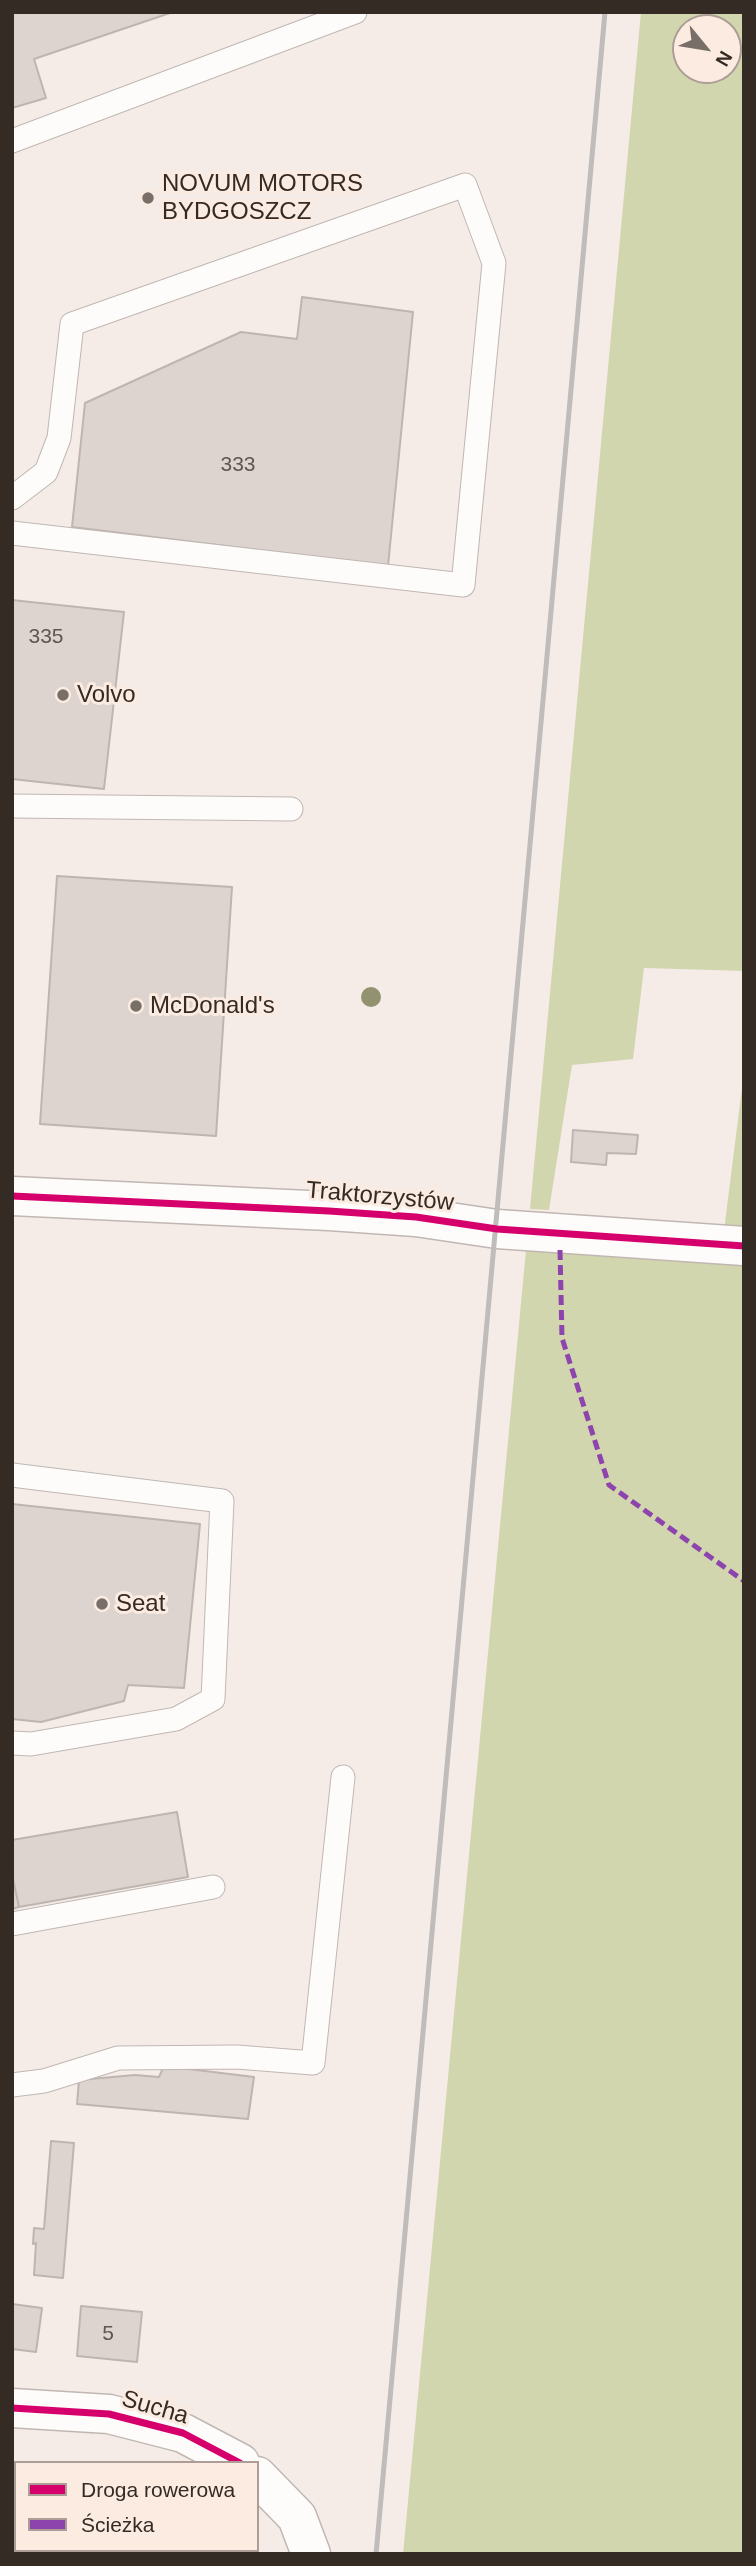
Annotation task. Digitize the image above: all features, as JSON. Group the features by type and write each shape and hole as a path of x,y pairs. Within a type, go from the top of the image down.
{"street":[{"name":"Traktorzystów","path":"12,1196 354,1212 416,1217 496,1229 744,1246"},
{"name":"Sucha","path":"12,2408 109,2414 183,2433 236,2461"},
{"path":"259,2478 297,2517 311,2554"}],"lane":[{"path":"12,141 355,12"},
{"path":"12,498 47,472 59,438 72,324 465,185 494,263 463,585 12,533"},
{"path":"12,806 292,808"},
{"path":"12,1475 222,1501 212,1699 176,1719 31,1744 12,1743"},
{"path":"12,2085 44,2081 118,2058 237,2057 313,2063 343,1777"},
{"path":"12,1924 213,1887"}],"green space":[{"path":"641,12 744,12 744,971 644,968 633,1059 572,1065 549,1210 530,1209"},
{"path":"744,1072 744,2554 403,2554 526,1250 721,1254"}],"building":[{"path":"12,12 173,12 34,59 46,98 12,108"},
{"path":"302,297 413,312 388,566 72,527 85,403 241,332 297,339"},
{"name":"Volvo","path":"12,600 124,612 104,789 12,779"},
{"name":"McDonald's","path":"57,876 232,887 216,1136 40,1124"},
{"path":"573,1130 638,1135 636,1154 607,1153 606,1165 571,1162"},
{"name":"Seat","path":"12,1504 200,1524 184,1688 128,1685 124,1701 41,1722 12,1719"},
{"path":"177,1812 188,1877 19,1907 12,1874 12,1840"},
{"path":"12,1874 19,1907 12,1909"},
{"path":"164,2066 254,2077 248,2119 77,2104 79,2080 135,2075 159,2077"},
{"path":"51,2141 74,2143 63,2278 34,2275 34,2228 44,2229"},
{"path":"12,2304 42,2308 36,2352 12,2349"},
{"path":"81,2306 142,2312 137,2362 77,2356"},
{"path":"12,2475 14,2475 14,2521"}],"railway":[{"path":"376,2554 605,12"}],"marked path":[{"path":"560,1250 562,1338 609,1485 744,1581"}],"cycle path":[{"path":"12,1196 329,1211 416,1217 497,1229 744,1246"},
{"path":"12,2408 109,2414 183,2433 236,2461"}],"place":[{"name":"NOVUM MOTORS BYDGOSZCZ","path":"148,198"},
{"name":"Volvo","path":"63,695"},
{"name":"McDonald's","path":"136,1006"},
{"name":"Seat","path":"102,1604"}]}
